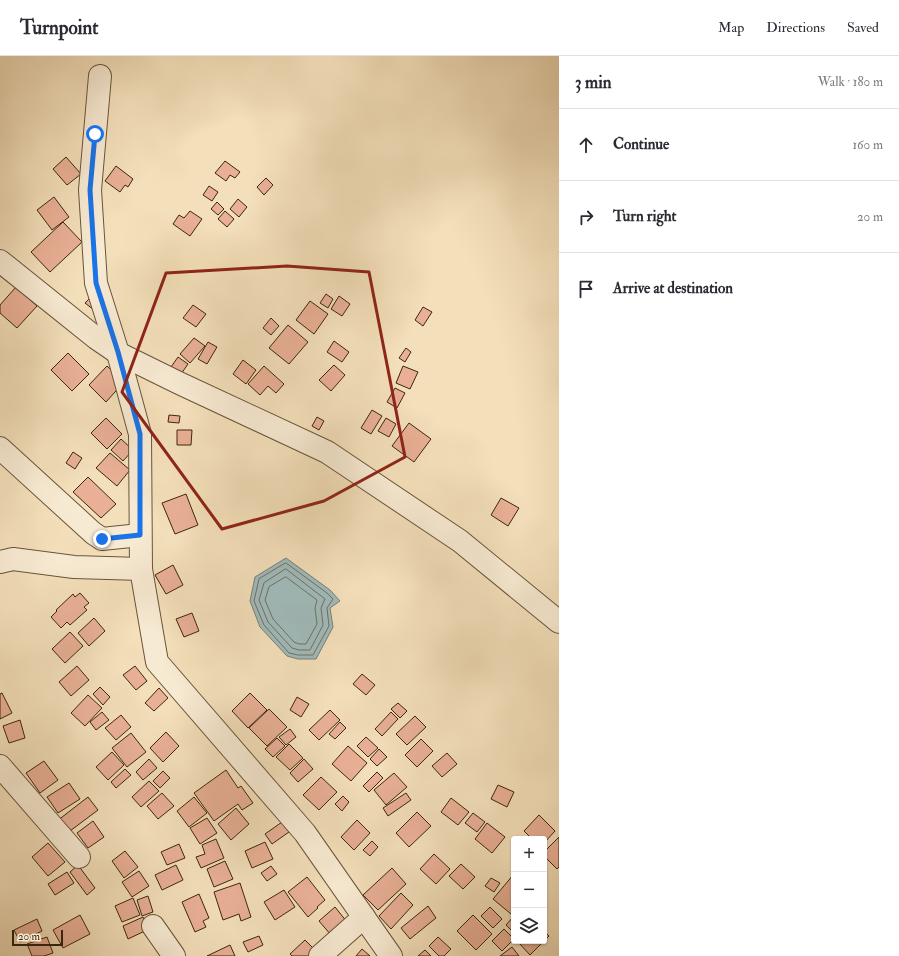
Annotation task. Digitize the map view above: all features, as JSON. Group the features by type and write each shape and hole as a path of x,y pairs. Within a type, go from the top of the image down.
{"street":[{"path":"100,76 90,190 96,283 118,352 140,434 140,570 157,662 305,833 391,956"},
{"path":"0,261 96,338 118,352 179,383 327,452 460,541 559,622"},
{"path":"0,448 93,533 102,539 140,535"},
{"path":"0,562 13,559 74,567 140,570"},
{"path":"0,766 79,857"},
{"path":"320,956 364,917"},
{"path":"153,926 174,956"}],"highlighted area":[{"path":"287,266 369,272 405,457 324,501 222,529 122,392 166,273"}],"water":[{"path":"286,558 330,590 340,601 330,608 333,627 316,659 298,659 287,656 260,627 250,601 255,577"}],"building":[{"path":"66,157 81,174 67,185 53,169"},
{"path":"225,161 240,172 235,178 230,175 226,181 215,173"},
{"path":"116,166 133,179 128,187 125,185 120,192 105,181"},
{"path":"266,178 273,185 264,195 257,187"},
{"path":"209,186 218,192 212,201 203,195"},
{"path":"54,197 69,217 52,230 37,210"},
{"path":"238,199 247,207 239,217 230,209"},
{"path":"217,202 224,209 218,215 211,209"},
{"path":"190,211 202,219 190,236 173,224 179,215 184,218"},
{"path":"225,211 234,219 227,227 218,219"},
{"path":"63,222 82,242 50,272 31,252"},
{"path":"16,287 37,306 17,328 0,313 0,305"},
{"path":"326,294 333,299 328,308 320,303"},
{"path":"92,296 94,310 85,303"},
{"path":"339,296 350,304 342,316 331,309"},
{"path":"310,301 328,314 314,334 296,320"},
{"path":"193,305 206,314 196,327 183,318"},
{"path":"423,307 432,312 423,326 415,320"},
{"path":"271,318 279,326 271,335 263,328"},
{"path":"288,325 308,342 289,364 269,348"},
{"path":"194,338 205,346 190,363 180,354"},
{"path":"334,341 349,352 342,362 327,352"},
{"path":"208,342 217,347 207,364 198,359"},
{"path":"406,348 411,352 405,362 399,358"},
{"path":"68,353 89,374 72,391 51,370"},
{"path":"178,357 188,364 181,374 171,367"},
{"path":"243,360 256,370 246,384 233,374"},
{"path":"334,365 345,375 331,391 319,380"},
{"path":"107,366 124,382 106,402 89,385"},
{"path":"264,366 284,384 276,393 268,386 260,395 248,384"},
{"path":"403,366 418,372 410,389 396,383"},
{"path":"395,388 405,393 397,408 387,402"},
{"path":"372,410 382,416 371,434 361,428"},
{"path":"169,415 180,416 179,423 168,422"},
{"path":"317,417 324,421 319,430 312,426"},
{"path":"106,418 122,434 107,449 91,433"},
{"path":"386,418 396,424 389,437 378,431"},
{"path":"409,423 431,439 414,462 392,446"},
{"path":"177,430 192,430 191,445 177,445"},
{"path":"121,439 133,450 123,461 111,450"},
{"path":"73,452 82,458 75,469 66,463"},
{"path":"110,453 130,470 117,486 96,468"},
{"path":"88,477 116,504 101,518 73,492"},
{"path":"186,494 198,525 175,534 162,503"},
{"path":"501,498 519,508 508,526 491,515"},
{"path":"173,565 183,585 166,594 155,575"},
{"path":"80,593 89,603 84,607 87,610 70,625 67,622 61,628 51,617 57,611 56,610 73,594 75,597"},
{"path":"192,613 199,631 184,637 176,619"},
{"path":"94,618 105,631 89,646 78,633"},
{"path":"70,632 83,646 65,663 52,649"},
{"path":"77,666 89,680 71,696 59,682"},
{"path":"135,666 147,681 136,690 123,675"},
{"path":"362,674 375,685 366,695 353,684"},
{"path":"100,687 110,697 103,705 93,694"},
{"path":"159,688 168,698 154,711 145,703"},
{"path":"2,693 12,713 0,719 0,694"},
{"path":"250,693 267,710 248,728 232,711"},
{"path":"88,695 102,708 85,726 71,713"},
{"path":"297,697 309,704 301,717 290,710"},
{"path":"398,703 407,711 400,718 391,709"},
{"path":"269,709 287,727 267,746 249,728"},
{"path":"330,710 340,720 319,740 309,730"},
{"path":"102,712 109,720 96,730 90,722"},
{"path":"391,712 398,719 382,736 375,729"},
{"path":"121,715 131,727 116,740 105,728"},
{"path":"415,716 426,727 407,745 396,734"},
{"path":"20,720 25,738 9,743 3,726"},
{"path":"340,722 346,728 335,739 329,734"},
{"path":"290,729 296,737 286,745 279,737"},
{"path":"166,732 179,746 163,762 150,748"},
{"path":"131,733 146,752 127,767 112,748"},
{"path":"366,737 378,748 368,757 357,746"},
{"path":"277,738 285,746 273,757 265,749"},
{"path":"421,739 433,751 417,767 405,755"},
{"path":"289,744 303,758 290,770 276,757"},
{"path":"348,746 367,763 351,781 332,764"},
{"path":"379,749 387,757 377,766 370,759"},
{"path":"112,752 124,765 108,780 96,767"},
{"path":"447,753 457,764 442,777 432,766"},
{"path":"149,759 157,768 143,780 136,772"},
{"path":"304,759 313,769 298,782 290,773"},
{"path":"44,761 58,780 40,793 26,773"},
{"path":"125,769 131,775 116,788 111,782"},
{"path":"226,770 238,788 241,786 253,803 242,810 238,804 214,821 194,793"},
{"path":"163,771 170,778 160,788 153,781"},
{"path":"377,772 383,778 369,792 363,786"},
{"path":"394,773 407,787 386,805 374,790"},
{"path":"321,777 337,792 319,810 303,795"},
{"path":"149,781 159,791 141,807 132,797"},
{"path":"69,783 80,799 58,813 47,797"},
{"path":"498,785 514,792 507,807 491,799"},
{"path":"162,793 174,806 158,819 147,806"},
{"path":"406,793 411,800 388,816 383,808"},
{"path":"343,796 349,802 342,811 335,804"},
{"path":"88,797 98,810 66,834 57,821"},
{"path":"194,797 207,813 189,827 177,811"},
{"path":"451,798 469,812 458,825 441,812"},
{"path":"236,808 249,824 231,840 218,824"},
{"path":"417,812 431,826 409,847 396,833"},
{"path":"473,813 485,822 477,832 465,823"},
{"path":"539,815 555,831 547,840 547,836 529,836 524,831"},
{"path":"207,818 217,833 200,844 190,828"},
{"path":"357,820 370,833 354,850 341,837"},
{"path":"93,821 104,837 88,848 77,833"},
{"path":"282,822 289,832 272,844 265,834"},
{"path":"487,823 505,837 492,853 475,839"},
{"path":"559,837 559,867 557,869 547,859 547,849"},
{"path":"216,839 224,858 201,868 196,857 205,854 202,845"},
{"path":"372,841 378,847 370,856 363,850"},
{"path":"265,842 273,859 252,868 245,851"},
{"path":"48,843 65,862 48,876 32,857"},
{"path":"179,844 185,858 167,865 161,852"},
{"path":"125,851 138,867 124,878 112,861"},
{"path":"434,854 450,869 436,884 420,869"},
{"path":"225,861 233,879 214,887 207,869"},
{"path":"461,864 475,877 463,889 449,876"},
{"path":"78,865 95,888 87,895 70,872"},
{"path":"176,865 183,880 162,890 155,875"},
{"path":"271,866 277,874 267,881 261,873"},
{"path":"392,868 406,884 378,910 363,895"},
{"path":"139,871 149,886 132,897 122,882"},
{"path":"67,872 74,883 55,895 48,884"},
{"path":"307,877 325,900 308,917 288,892"},
{"path":"491,878 500,883 494,892 485,886"},
{"path":"511,878 511,914 493,899"},
{"path":"240,883 251,917 241,921 239,914 223,920 214,892"},
{"path":"284,890 295,907 275,920 264,902"},
{"path":"401,893 413,905 391,929 379,916"},
{"path":"199,894 209,918 203,921 206,927 195,932 182,902"},
{"path":"148,896 153,912 142,916 137,900"},
{"path":"133,898 140,915 122,922 115,906"},
{"path":"428,906 436,918 410,939 401,928"},
{"path":"335,907 347,922 331,935 319,921"},
{"path":"490,907 502,919 493,928 481,916"},
{"path":"80,915 90,934 63,948 53,930"},
{"path":"473,915 492,934 476,950 457,931"},
{"path":"143,917 149,929 128,939 123,926"},
{"path":"37,919 42,931 20,942 14,930"},
{"path":"511,919 511,930 506,925"},
{"path":"504,929 511,936 511,942 502,951 492,941"},
{"path":"259,936 263,945 248,952 243,942"},
{"path":"47,937 53,953 44,956 32,956 27,944"},
{"path":"438,937 451,949 444,956 439,956 429,946"},
{"path":"305,940 316,951 311,956 292,956 290,954"},
{"path":"520,944 541,944 530,955"},
{"path":"230,945 235,956 207,956"},
{"path":"512,947 519,956 500,956"},
{"path":"362,949 370,956 356,956"},
{"path":"425,950 431,956 418,956"}],"route":[{"path":"95,134 90,190 96,283 118,352 140,434 140,535 102,539"}]}
